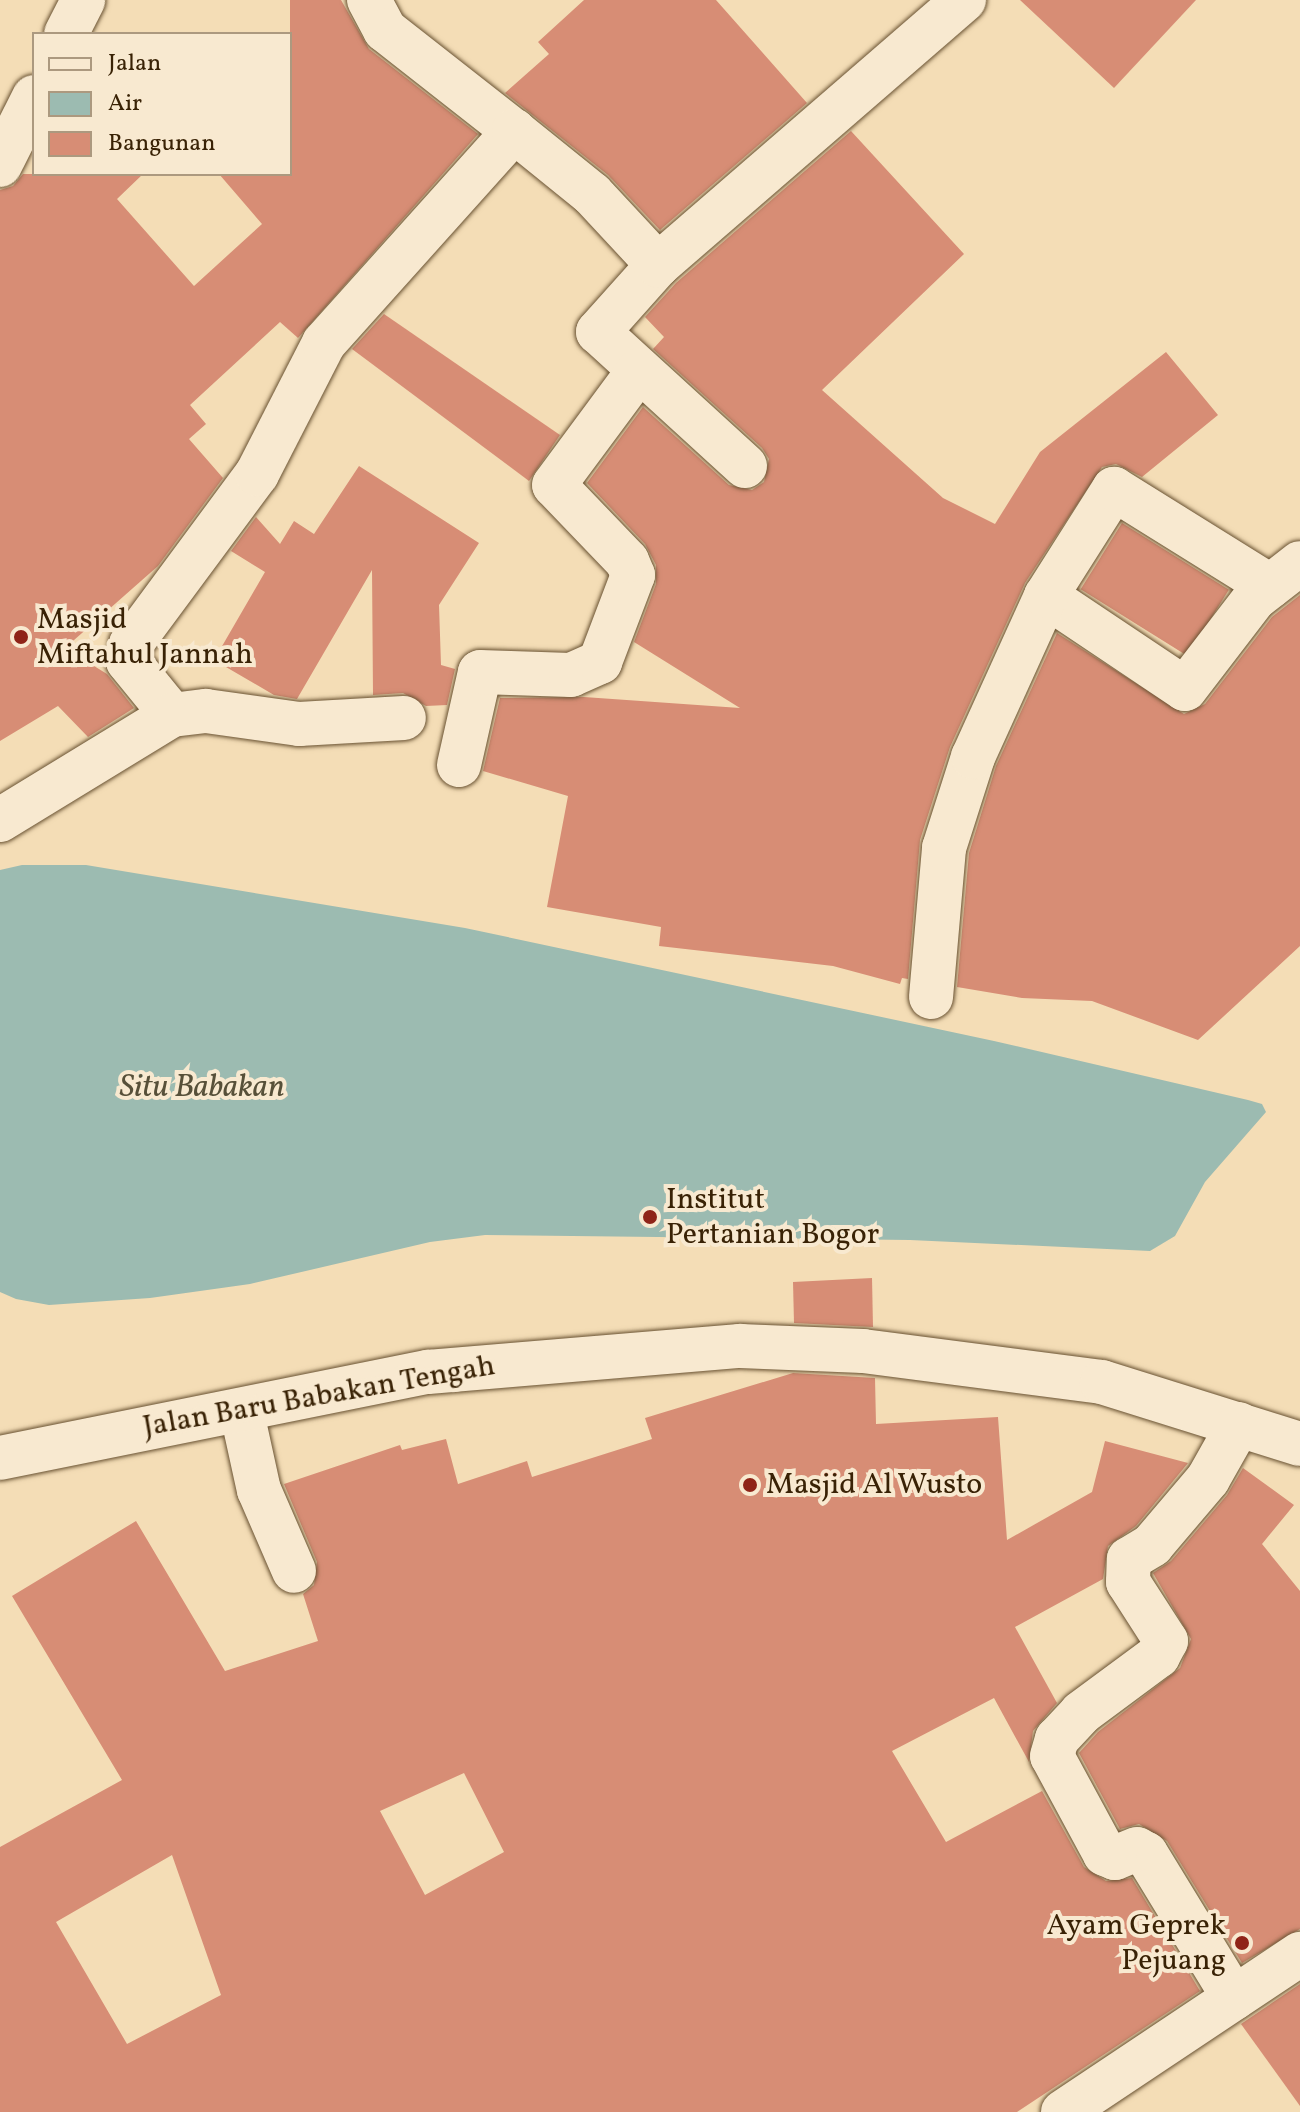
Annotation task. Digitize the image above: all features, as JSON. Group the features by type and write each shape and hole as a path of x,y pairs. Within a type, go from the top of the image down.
{"street":[{"path":"67,32 83,0"},
{"path":"369,0 385,30 592,194 658,265"},
{"path":"745,466 598,332 658,265 964,0"},
{"path":"0,165 32,101"},
{"path":"172,715 128,661 131,644 257,474 324,343 514,131"},
{"path":"459,765 480,672 571,675 600,662 633,575 627,561 554,485 639,370"},
{"path":"931,997 944,848 973,757 1046,596 1114,489 1285,575 1254,599 1185,689 1046,596"},
{"path":"0,820 172,715 206,711 299,724 404,718"},
{"name":"Jalan Baru Babakan Tengah","path":"2,1454 217,1413 242,1413 428,1372 740,1346 993,1365 1102,1382 1300,1444"},
{"path":"242,1413 259,1490 294,1571"},
{"path":"1234,1998 1146,1854 1137,1849 1115,1858 1105,1854 1052,1756 1057,1739 1081,1713 1158,1656 1166,1641 1128,1582 1129,1559 1152,1545 1208,1479 1239,1424"},
{"path":"1063,2112 1300,1954"}],"water":[{"name":"Situ Babakan","path":"22,865 86,865 465,928 994,1041 1248,1100 1262,1104 1266,1112 1205,1182 1175,1236 1150,1251 910,1240 485,1235 430,1242 250,1284 150,1298 49,1305 16,1299 0,1292 0,870"}],"building":[{"path":"290,0 341,0 369,49 478,134 298,338 280,322 190,405 206,424 189,439 223,478 158,566 65,648 107,674 134,708 88,737 58,706 0,741 0,190 13,186 23,174 141,176 117,199 194,286 262,224 221,176 292,176"},
{"path":"584,0 716,0 807,103 660,230 608,175 505,93 549,54 538,42"},
{"path":"1020,0 1196,0 1114,88"},
{"path":"851,131 964,254 822,390 943,498 995,524 1040,452 1166,352 1218,415 1142,477 1116,464 1102,467 1025,583 950,747 920,840 908,979 902,978 900,984 833,966 659,946 661,927 547,907 568,796 483,771 500,698 584,697 740,708 634,642 656,584 656,565 645,544 587,483 643,407 729,485 752,490 764,482 769,459 762,448 653,349 664,337 645,317 676,283"},
{"path":"384,314 560,435 529,481 352,349"},
{"path":"359,466 479,543 439,605 441,665 455,669 447,705 426,706 403,693 373,695 372,570 297,699 274,695 214,660 265,572 231,551 256,517 280,544 294,521 314,534"},
{"path":"1122,523 1229,590 1188,656 1081,589"},
{"path":"1300,595 1300,946 1198,1040 1092,1001 1022,998 957,987 969,853 996,766 1057,633 1184,714 1205,704 1272,617"},
{"path":"872,1278 873,1327 794,1323 793,1282"},
{"path":"793,1373 875,1378 876,1424 998,1417 1007,1540 1092,1492 1105,1441 1188,1463 1136,1526 1108,1546 1103,1579 1015,1627 1057,1703 1033,1731 1029,1762 994,1698 892,1751 946,1842 1042,1791 1084,1867 1106,1881 1132,1878 1200,1991 1017,2112 0,2112 0,1847 122,1780 12,1596 136,1521 225,1671 318,1641 303,1594 314,1585 317,1562 284,1484 400,1445 402,1450 446,1439 458,1484 527,1461 532,1477 652,1439 645,1418","holes":["464,1773 504,1852 425,1895 380,1811","172,1855 221,1995 127,2044 56,1922"]},
{"path":"1243,1468 1294,1505 1262,1544 1300,1591 1300,1929 1242,1963 1167,1841 1139,1824 1120,1829 1079,1753 1098,1732 1180,1668 1191,1639 1153,1573 1171,1561 1227,1495"},
{"path":"1300,1984 1300,2106 1241,2024"}],"place":[{"name":"Masjid Miftahul Jannah","path":"21,637"},
{"name":"Institut Pertanian Bogor","path":"650,1217"},
{"name":"Masjid Al Wusto","path":"750,1485"},
{"name":"Ayam Geprek Pejuang","path":"1242,1943"}]}
